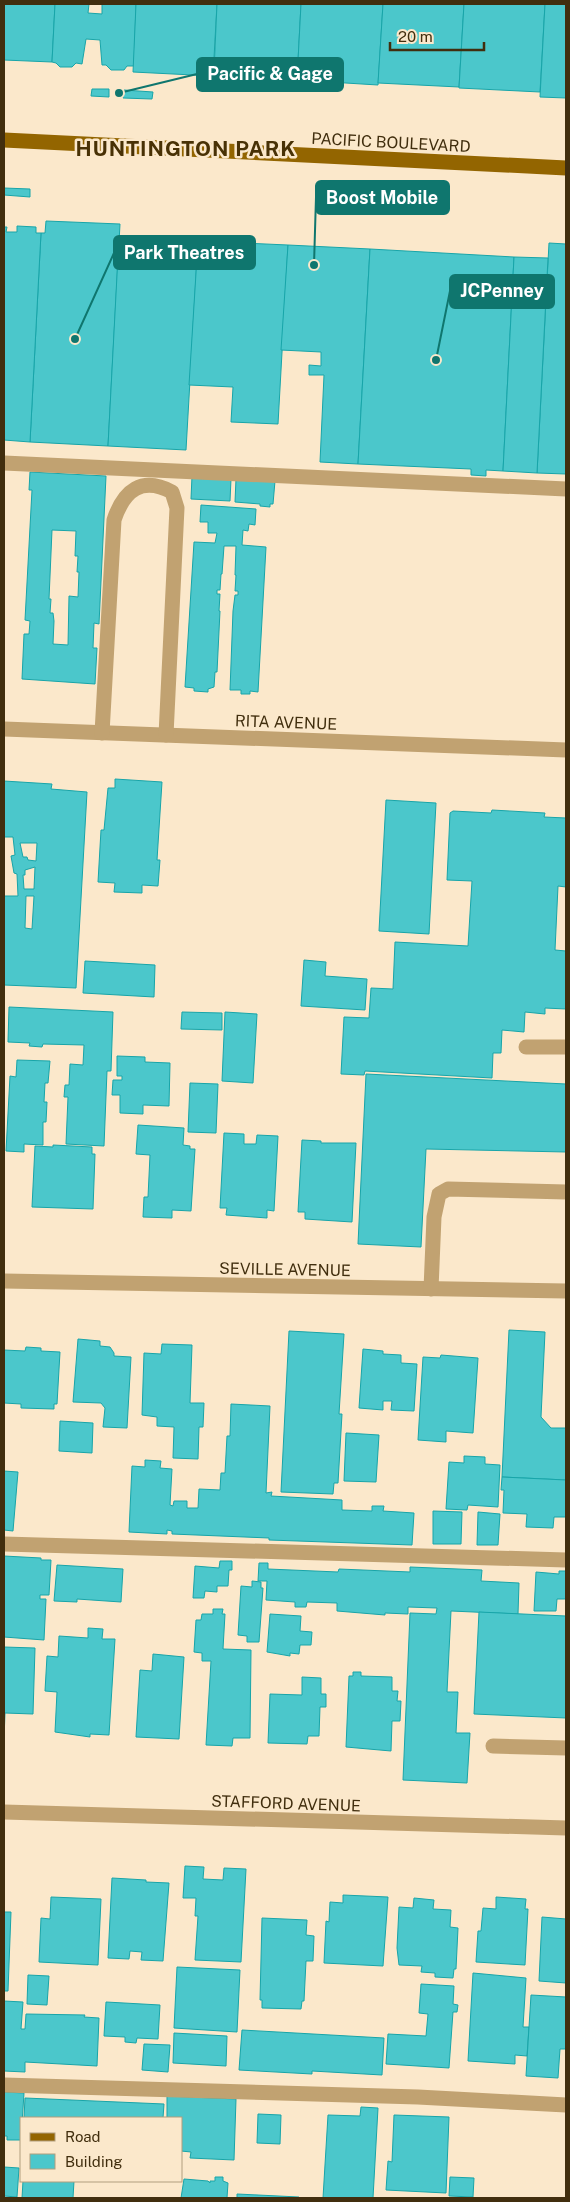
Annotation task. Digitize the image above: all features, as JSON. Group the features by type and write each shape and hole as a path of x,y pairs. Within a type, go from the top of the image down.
{"main road":[{"name":"PACIFIC BOULEVARD","path":"4,140 566,168"}],"street":[{"path":"4,464 566,489"},
{"path":"102,733 114,520 119,506 127,496 135,488 146,484 159,485 172,492 177,508 166,735"},
{"name":"RITA AVENUE","path":"4,729 566,750"},
{"path":"526,1047 566,1047"},
{"path":"431,1289 434,1217 438,1194 448,1189 566,1192"},
{"name":"SEVILLE AVENUE","path":"4,1281 566,1291"},
{"path":"4,1544 566,1560"},
{"path":"493,1746 566,1748"},
{"name":"STAFFORD AVENUE","path":"4,1812 566,1828"},
{"path":"4,2085 418,2097 566,2105"}],"building":[{"path":"4,4 55,4 52,62 4,60"},
{"path":"55,4 89,4 88,13 102,14 102,4 136,4 134,66 127,66 124,70 111,70 106,65 102,65 100,40 86,39 82,64 76,63 72,67 60,67 52,62"},
{"path":"136,4 217,4 213,76 133,72"},
{"path":"217,4 301,4 297,80 219,77 219,72 214,71"},
{"path":"301,4 383,4 378,85 297,80"},
{"path":"383,4 464,4 459,87 378,83"},
{"path":"464,4 545,4 540,92 459,88"},
{"path":"545,4 566,4 566,98 540,97"},
{"path":"92,89 109,89 109,97 91,96"},
{"path":"124,90 153,92 152,99 123,98"},
{"path":"4,188 30,189 30,197 4,195"},
{"path":"46,221 120,224 108,446 30,442 41,233 45,233"},
{"path":"17,226 36,227 36,233 41,233 30,442 4,440 4,227 7,227 6,232 17,232"},
{"path":"119,237 198,241 186,450 108,446"},
{"path":"198,241 288,245 278,424 231,422 233,387 189,385"},
{"path":"549,243 566,244 566,474 537,473"},
{"path":"288,245 370,249 358,464 320,462 324,375 309,375 309,365 321,366 321,352 281,350"},
{"path":"370,249 514,257 503,471 486,470 486,476 471,475 471,469 358,464"},
{"path":"514,257 548,258 537,473 503,471"},
{"path":"30,472 106,476 99,624 94,623 93,648 97,648 95,684 22,679 24,634 29,634 30,621 25,620 32,490 29,490","holes":["52,530 76,531 75,556 78,556 78,597 69,596 68,645 53,644 54,621 53,613 50,613 51,599 49,599"]},
{"path":"192,476 231,479 230,501 191,499"},
{"path":"236,479 275,481 273,504 270,504 270,507 260,506 260,504 235,502"},
{"path":"201,505 256,509 255,525 249,524 248,531 243,530 242,545 266,547 258,692 250,691 250,694 241,694 241,690 230,690 233,611 235,595 238,595 238,591 235,591 236,546 224,546 220,590 217,590 217,594 220,594 220,611 217,672 215,672 214,687 208,689 208,692 194,691 194,688 185,687 194,542 215,543 217,533 208,533 208,522 200,522"},
{"path":"115,779 162,782 157,860 160,860 158,886 142,885 142,893 114,892 115,883 98,882 101,830 104,830 108,788 115,788"},
{"path":"4,781 52,784 51,789 87,792 76,988 4,985 4,896 18,896 17,874 14,873 11,856 15,855 13,837 4,837","holes":["20,843 37,843 36,861 23,857","35,867 34,889 24,889 23,875 25,875 25,870","26,896 34,896 32,929 25,928"]},
{"path":"386,800 436,803 429,934 379,931"},
{"path":"492,810 545,813 544,817 566,818 566,887 558,886 555,950 566,951 566,1009 545,1008 545,1014 525,1012 524,1032 502,1030 501,1053 493,1053 492,1078 365,1071 364,1075 341,1074 344,1017 369,1018 371,988 393,989 395,942 468,946 472,881 447,880 450,813 453,811 491,813"},
{"path":"304,960 326,962 325,976 367,979 365,1010 301,1006"},
{"path":"85,961 155,965 154,997 83,993"},
{"path":"9,1007 113,1012 111,1071 107,1071 104,1146 66,1144 68,1097 64,1097 65,1085 69,1085 70,1064 83,1065 84,1045 43,1044 42,1047 29,1046 30,1043 8,1042"},
{"path":"182,1012 222,1013 222,1030 181,1029"},
{"path":"225,1012 257,1014 253,1083 222,1081"},
{"path":"117,1056 145,1057 145,1062 170,1063 169,1106 143,1105 143,1114 120,1113 120,1095 112,1095 113,1080 122,1080 122,1076 117,1076"},
{"path":"17,1060 50,1061 48,1083 45,1083 44,1102 47,1102 46,1122 43,1122 43,1145 24,1144 24,1152 6,1151 10,1076 16,1077"},
{"path":"366,1074 566,1084 566,1152 426,1149 421,1247 358,1244"},
{"path":"190,1083 218,1084 216,1133 188,1132"},
{"path":"138,1125 184,1128 183,1145 190,1146 190,1149 195,1149 191,1211 172,1210 172,1218 143,1217 144,1197 148,1197 150,1155 136,1154"},
{"path":"224,1133 244,1134 244,1144 256,1144 257,1135 278,1136 274,1211 267,1210 267,1218 226,1215 227,1208 220,1208"},
{"path":"302,1140 321,1141 321,1143 356,1143 352,1222 305,1219 305,1212 298,1212"},
{"path":"53,1145 92,1147 92,1154 95,1154 93,1209 32,1207 35,1146 53,1147"},
{"path":"509,1330 545,1332 541,1417 551,1428 566,1428 566,1480 502,1477"},
{"path":"289,1331 344,1334 339,1414 342,1414 338,1483 334,1483 333,1494 281,1492"},
{"path":"78,1339 100,1341 100,1346 110,1347 114,1356 131,1357 127,1428 103,1427 105,1408 101,1403 73,1402"},
{"path":"162,1344 192,1345 190,1403 204,1403 203,1427 199,1427 198,1459 173,1458 174,1427 157,1426 157,1417 142,1415 144,1353 161,1354"},
{"path":"26,1347 41,1348 41,1351 60,1352 57,1404 54,1404 54,1409 21,1408 21,1404 4,1403 4,1350 25,1351"},
{"path":"363,1349 383,1351 383,1354 401,1355 401,1363 417,1364 414,1411 391,1410 392,1401 383,1401 383,1410 359,1408"},
{"path":"441,1355 478,1358 473,1433 446,1431 446,1442 418,1440 423,1357 440,1358"},
{"path":"231,1404 270,1406 266,1493 272,1492 271,1496 342,1500 342,1510 372,1511 372,1506 384,1506 383,1511 414,1513 412,1545 269,1540 269,1538 172,1534 172,1531 167,1530 167,1534 129,1532 132,1466 145,1467 145,1460 161,1461 160,1468 172,1469 170,1505 173,1506 174,1501 187,1501 187,1508 198,1508 199,1489 220,1490 221,1473 225,1473 227,1436 230,1436"},
{"path":"60,1421 93,1423 92,1453 59,1451"},
{"path":"346,1433 379,1435 376,1482 344,1481"},
{"path":"464,1456 485,1457 485,1464 500,1465 498,1507 468,1505 467,1510 446,1509 449,1462 464,1463"},
{"path":"4,1471 18,1472 13,1531 4,1530"},
{"path":"502,1477 566,1480 566,1517 554,1517 553,1528 526,1527 527,1514 503,1513 504,1490 501,1490"},
{"path":"433,1511 462,1512 461,1544 433,1544"},
{"path":"478,1512 500,1514 498,1545 477,1545"},
{"path":"4,1556 51,1560 49,1595 40,1595 40,1599 46,1599 44,1640 4,1637"},
{"path":"220,1561 232,1561 232,1570 229,1570 228,1586 217,1586 217,1592 205,1591 204,1598 193,1598 195,1566 219,1568"},
{"path":"259,1563 268,1563 268,1569 338,1572 339,1569 410,1572 410,1567 482,1570 481,1581 519,1583 518,1614 451,1611 447,1692 458,1692 456,1733 470,1733 467,1783 403,1780 410,1613 436,1614 437,1608 408,1607 408,1614 385,1613 385,1615 337,1611 337,1603 307,1602 306,1607 295,1607 295,1602 266,1600 267,1581 258,1581"},
{"path":"57,1565 123,1569 121,1602 77,1599 77,1602 54,1601"},
{"path":"559,1571 566,1571 566,1599 557,1599 556,1611 534,1611 536,1572 559,1574"},
{"path":"252,1581 261,1582 261,1588 263,1588 259,1642 247,1642 247,1636 238,1635 241,1586 252,1587"},
{"path":"213,1609 223,1609 222,1614 225,1614 223,1649 251,1650 250,1738 233,1738 232,1746 206,1745 211,1661 202,1661 202,1653 194,1652 196,1620 201,1620 202,1614 213,1614"},
{"path":"479,1612 566,1616 566,1718 474,1714"},
{"path":"270,1614 301,1616 300,1631 312,1632 311,1645 300,1645 299,1654 290,1653 290,1656 267,1652"},
{"path":"88,1628 103,1629 102,1639 115,1639 109,1735 90,1734 90,1737 55,1732 57,1692 45,1691 47,1656 58,1657 59,1636 88,1638"},
{"path":"4,1647 35,1648 33,1714 5,1713 4,1739"},
{"path":"153,1654 184,1657 179,1739 136,1737 140,1670 152,1671"},
{"path":"353,1672 361,1672 361,1676 392,1677 392,1691 398,1691 397,1701 401,1701 400,1721 392,1721 391,1751 346,1747 349,1676 353,1676"},
{"path":"302,1677 321,1678 321,1694 326,1694 326,1707 320,1707 319,1736 308,1736 307,1744 268,1743 270,1694 302,1695"},
{"path":"185,1866 204,1867 203,1879 223,1880 224,1868 246,1869 241,1962 195,1960 198,1916 195,1916 196,1898 183,1898"},
{"path":"112,1878 169,1883 163,1961 141,1960 142,1952 130,1951 129,1959 108,1958"},
{"path":"343,1895 388,1897 383,1966 324,1963 326,1921 329,1922 330,1902 343,1903"},
{"path":"51,1897 101,1899 98,1965 39,1962 41,1918 50,1919"},
{"path":"496,1897 526,1899 525,1909 528,1909 525,1965 476,1962 478,1931 481,1931 483,1908 496,1909"},
{"path":"414,1898 434,1900 433,1909 451,1910 450,1927 458,1928 456,1969 454,1969 453,1978 435,1977 435,1973 421,1972 422,1966 399,1965 397,1948 399,1907 413,1908"},
{"path":"4,1912 11,1912 8,1991 4,1991"},
{"path":"542,1917 566,1919 566,1983 539,1981"},
{"path":"262,1918 307,1920 306,1935 314,1936 313,1961 306,1961 304,2001 302,2001 301,2009 262,2008 262,2000 260,2000"},
{"path":"177,1967 240,1970 237,2032 174,2028"},
{"path":"473,1973 526,1978 523,2027 529,2027 527,2056 515,2055 515,2064 468,2061"},
{"path":"28,1975 49,1976 47,2005 27,2004"},
{"path":"421,1984 454,1986 453,2004 458,2005 457,2012 453,2012 449,2068 386,2064 388,2034 426,2036 428,2014 419,2013"},
{"path":"531,1995 566,1997 566,2049 560,2049 558,2078 526,2076"},
{"path":"4,2001 23,2002 21,2029 25,2029 26,2014 85,2015 84,2017 99,2018 97,2066 25,2062 25,2072 4,2071"},
{"path":"106,2002 160,2005 158,2039 137,2038 136,2043 125,2042 125,2037 104,2036"},
{"path":"242,2030 384,2038 382,2075 312,2071 312,2074 239,2070"},
{"path":"174,2033 227,2036 226,2066 173,2063"},
{"path":"144,2044 170,2045 168,2072 142,2070"},
{"path":"4,2092 24,2093 22,2117 20,2117 20,2140 7,2140 7,2136 4,2136"},
{"path":"167,2096 236,2099 234,2160 190,2158 191,2152 182,2151 182,2117 167,2117"},
{"path":"25,2098 164,2104 163,2117 24,2117"},
{"path":"361,2107 378,2108 373,2198 323,2198 328,2115 360,2116"},
{"path":"258,2114 281,2115 280,2144 257,2143"},
{"path":"394,2115 449,2117 446,2193 386,2190 388,2161 392,2162"},
{"path":"4,2167 19,2168 17,2197 4,2196"},
{"path":"215,2177 223,2177 223,2181 228,2183 227,2198 181,2198 184,2179 208,2181 210,2183 210,2181 215,2181"},
{"path":"450,2177 474,2178 473,2197 449,2196"},
{"path":"23,2182 74,2182 73,2198 22,2198"},
{"path":"237,2194 299,2197 299,2198 237,2198"}],"place":[{"name":"Pacific & Gage","path":"119,93"},
{"name":"Boost Mobile","path":"314,265"},
{"name":"Park Theatres","path":"75,339"},
{"name":"JCPenney","path":"436,360"}],"district":[{"name":"HUNTINGTON PARK","path":"186,149"}]}
